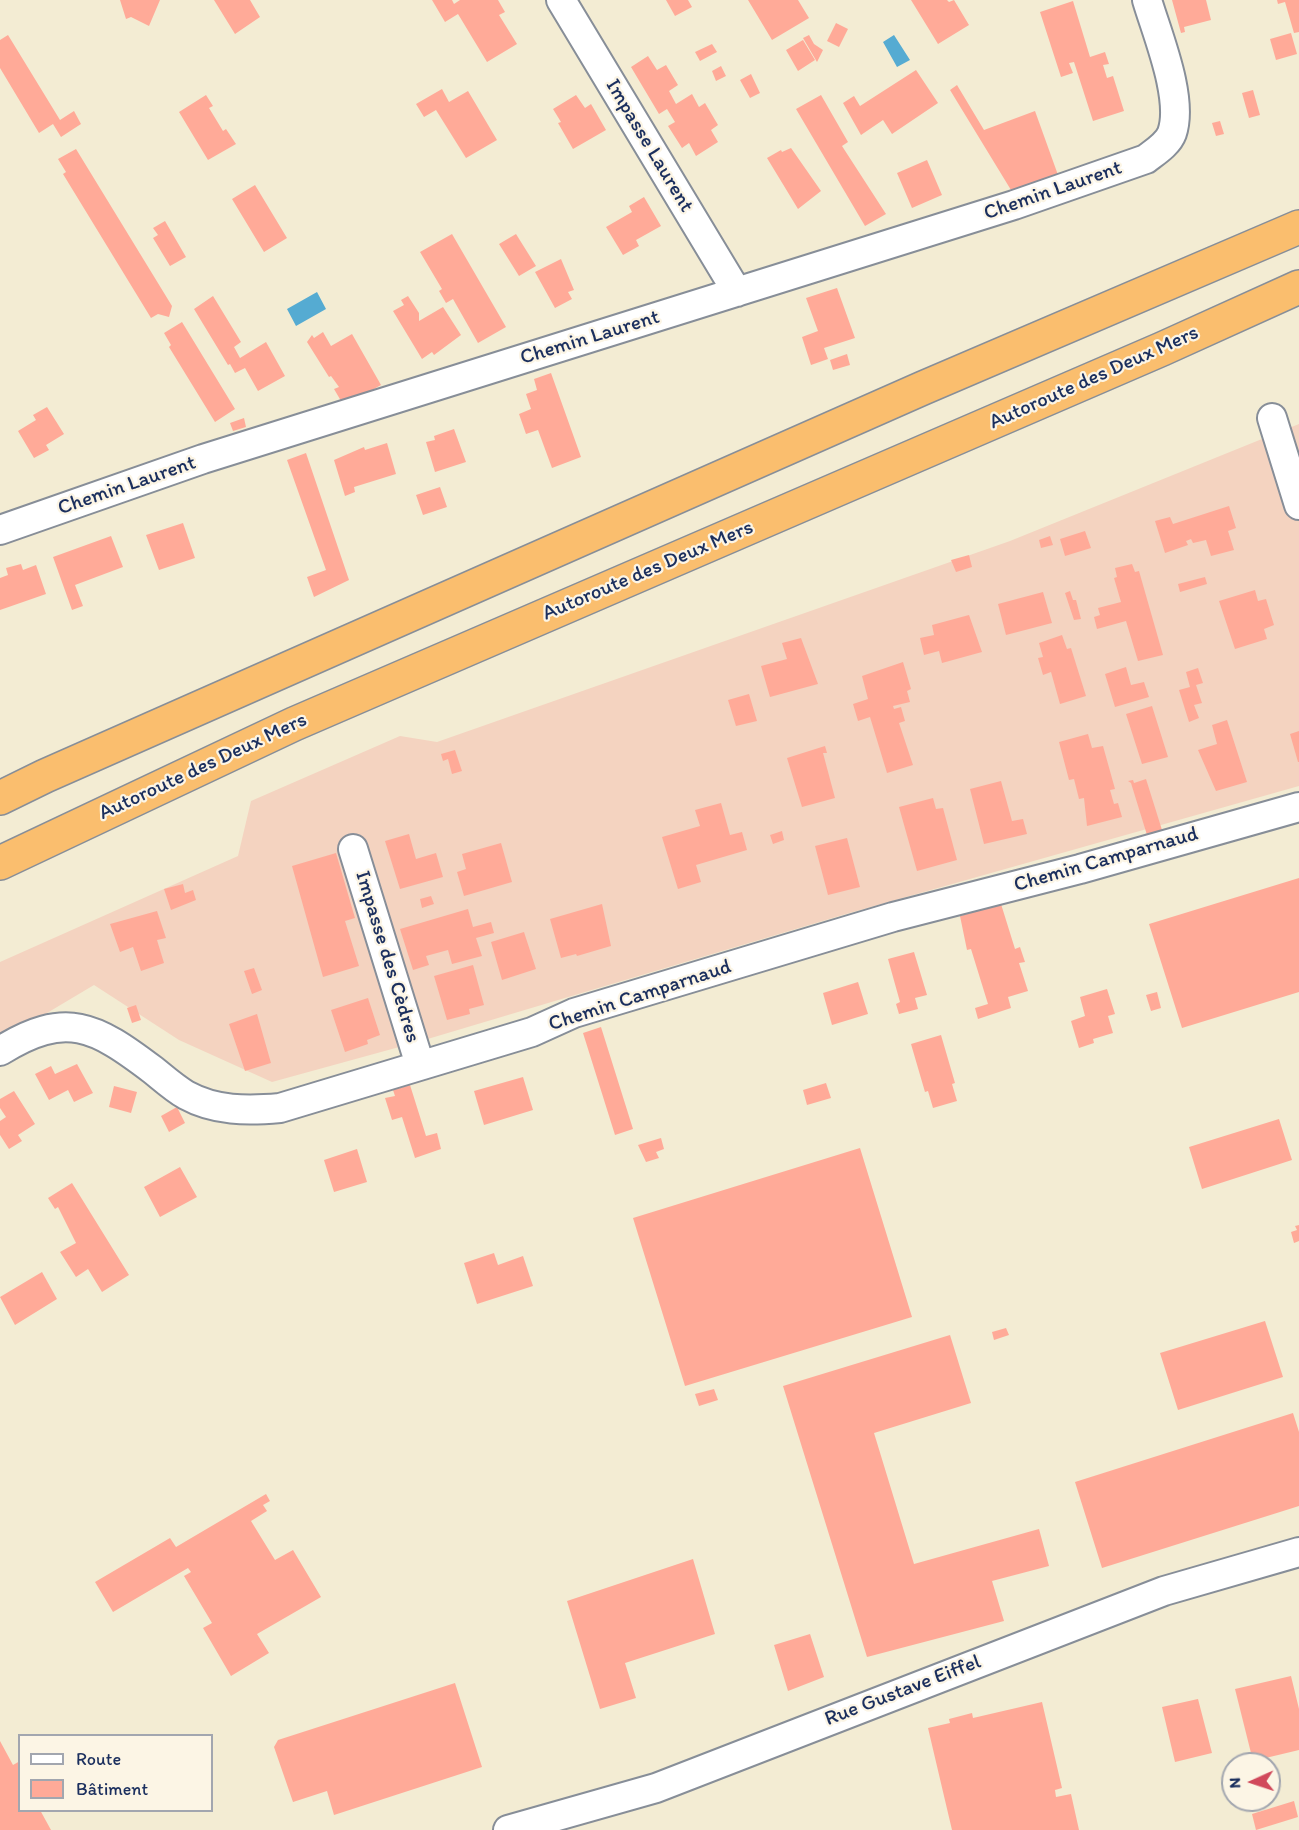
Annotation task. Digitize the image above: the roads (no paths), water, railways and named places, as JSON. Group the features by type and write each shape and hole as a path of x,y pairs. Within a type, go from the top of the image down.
{"highway":[{"path":"0,798 45,776 912,393 1299,227"},
{"name":"Autoroute des Deux Mers","path":"0,863 294,724 1162,349 1299,287"}],"street":[{"name":"Impasse Laurent","path":"561,0 736,292"},
{"name":"Chemin Laurent","path":"0,530 203,459 1014,205 1146,159 1163,146 1172,134 1175,112 1172,91 1147,0"},
{"path":"1272,417 1299,505"},
{"name":"Chemin Camparnaud","path":"0,1051 34,1031 56,1027 76,1028 99,1034 128,1051 186,1095 217,1107 244,1111 280,1108 532,1032 574,1013 882,921 1080,869 1299,807"},
{"name":"Impasse des Cèdres","path":"353,849 420,1065"},
{"name":"Rue Gustave Eiffel","path":"508,1830 656,1788 1164,1591 1299,1552"}],"water":[{"path":"894,35 910,60 897,67 883,42"},
{"path":"317,292 326,309 296,326 287,309"}]}
